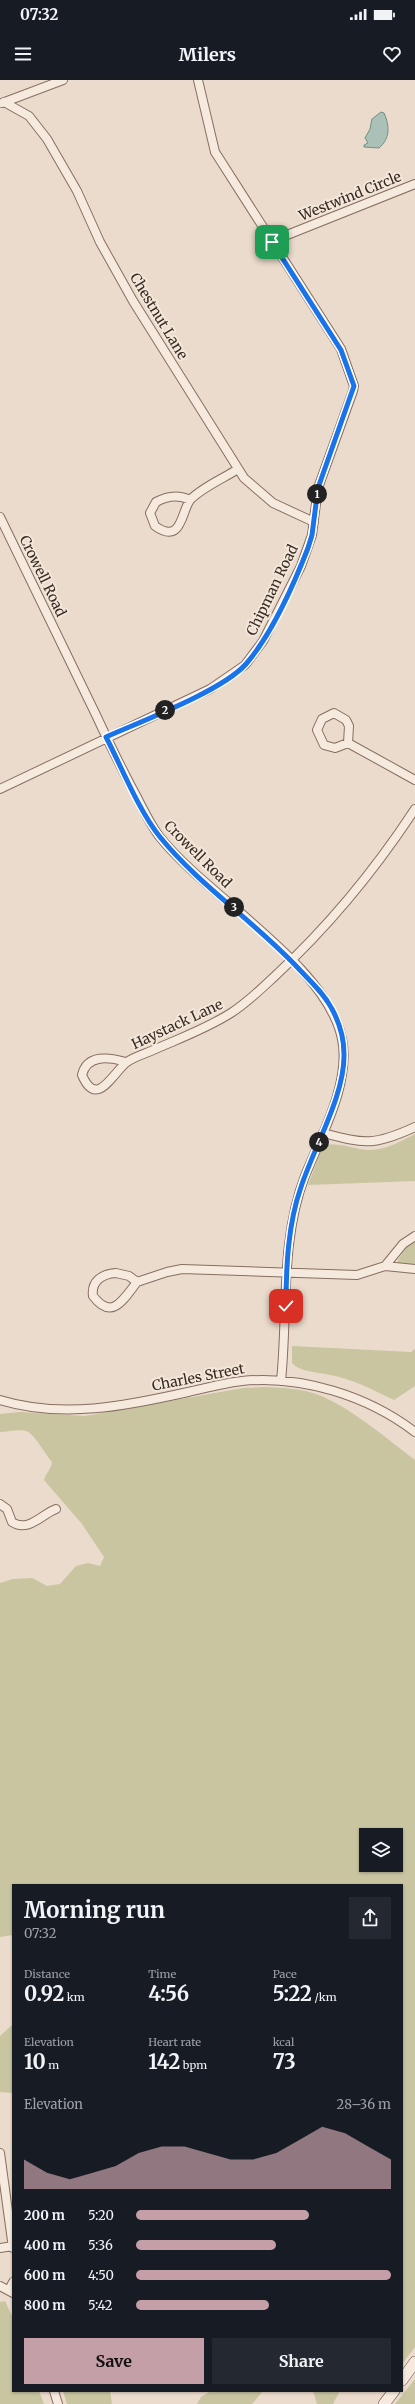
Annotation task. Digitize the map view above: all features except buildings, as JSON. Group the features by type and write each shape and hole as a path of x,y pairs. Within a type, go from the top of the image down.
{"main road":[{"path":"403,2379 415,2362"},
{"path":"384,2404 393,2392"}],"street":[{"path":"2,103 63,80"},
{"name":"Chipman Road","path":"0,789 106,737 210,689 245,665 263,641 301,566 312,535 318,488 354,386 341,350 215,152 198,80"},
{"name":"Chestnut Lane","path":"2,103 29,116 47,139 77,191 100,242 133,301 238,469 252,486 273,503 314,522"},
{"name":"Westwind Circle","path":"272,242 415,184"},
{"path":"190,500 182,496 172,496 156,502 150,513 155,526 167,531 178,526 190,500 238,469"},
{"name":"Crowell Road","path":"0,517 106,737 150,822 160,837 189,868 291,961 320,992 332,1008 342,1038 344,1055 341,1082 297,1200 286,1271 285,1340 281,1381"},
{"path":"348,743 349,726 342,715 334,713 322,718 317,730 324,745 335,748 348,743 415,780"},
{"name":"Haystack Lane","path":"126,1062 114,1058 93,1060 84,1067 82,1075 88,1087 95,1090 102,1088 126,1062 232,1013 291,961 350,898 394,842 415,810"},
{"path":"322,1133 363,1143 374,1143 391,1138 415,1127"},
{"path":"385,1266 403,1244 415,1236"},
{"path":"137,1282 129,1276 109,1274 100,1277 94,1283 93,1296 99,1304 110,1308 124,1298 137,1282 167,1272 182,1270 286,1271 357,1275 385,1266 415,1269"},
{"name":"Charles Street","path":"0,1400 49,1409 88,1410 166,1397 225,1384 252,1380 281,1381 318,1387 364,1401 399,1420 415,1432"},
{"path":"0,1504 6,1509 12,1522 21,1526 30,1524 42,1514 56,1509"},
{"path":"0,2153 12,2240"},
{"path":"0,2248 12,2247"},
{"path":"0,2286 12,2288"},
{"path":"54,2392 58,2404"}],"shaded area":[{"path":"381,112 384,113 388,127 385,141 379,148 364,147 364,145 368,143 365,138 370,129 372,119"},
{"path":"415,1134 415,1181 308,1185 323,1146 341,1145 364,1150 376,1150 393,1145"},
{"path":"415,1240 415,1266 398,1263 398,1260 408,1245"},
{"path":"292,1346 411,1352 415,1349 415,1386 394,1400 347,1379 310,1371 295,1366 292,1363"},
{"path":"264,1387 297,1389 316,1394 341,1406 367,1423 415,1460 415,2347 403,2363 403,1884 12,1884 12,1935 0,1937 0,1583 13,1579 32,1578 47,1586 60,1584 76,1566 88,1563 100,1566 104,1557 82,1524 44,1480 52,1462 39,1444 29,1433 23,1430 0,1432 0,1414 20,1412 85,1416 243,1388"},
{"path":"12,2025 12,2093 0,2092 0,2036"},
{"path":"5,2301 12,2316 12,2392 39,2392 44,2404 0,2404 0,2302"},
{"path":"415,2379 415,2404 395,2404"},
{"path":"63,2392 110,2392 112,2404 67,2404"},
{"path":"209,2392 262,2392 252,2404 197,2404 201,2397"},
{"path":"313,2392 339,2392 333,2404 317,2404"}],"route":[{"path":"272,242 341,350 354,386 318,488 312,535 308,548 301,566 263,641 245,665 210,689 106,737 150,822 160,837 189,868 254,925 291,961 320,992 332,1008 336,1019 342,1038 344,1055 341,1082 297,1200 286,1271 286,1306"}]}
